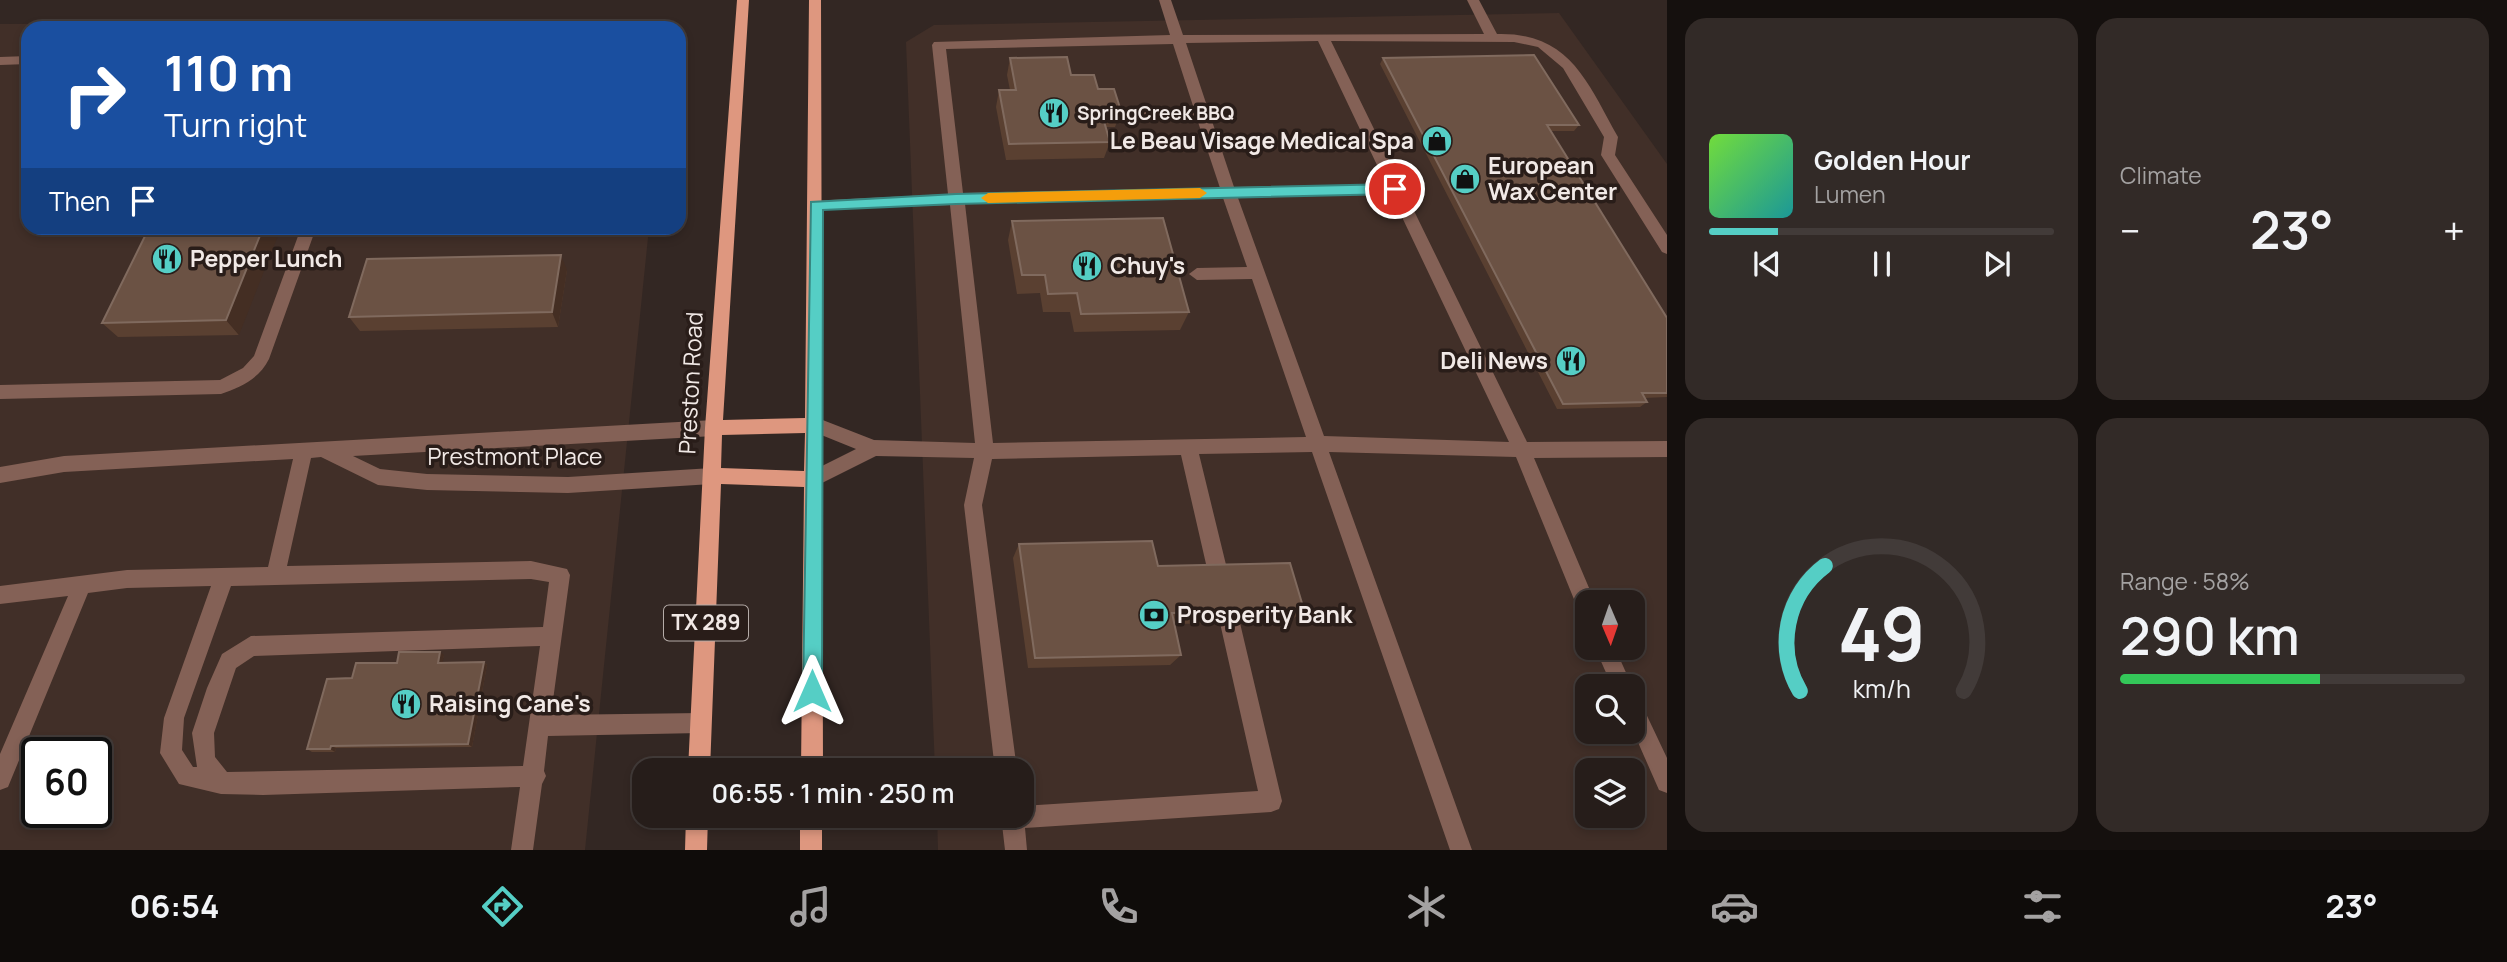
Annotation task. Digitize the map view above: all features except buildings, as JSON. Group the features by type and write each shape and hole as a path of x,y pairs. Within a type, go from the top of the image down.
{"main road":[{"name":"Preston Road","path":"700,758 714,428 743,0"},
{"path":"811,758 816,205 814,0"},
{"path":"714,428 815,425"},
{"path":"712,477 814,479"},
{"path":"696,850 697,828"},
{"path":"811,828 811,850"}],"street":[{"path":"1165,0 1176,40 1257,273 1461,850"},
{"path":"1473,0 1493,38"},
{"path":"1323,38 1522,450 1580,590"},
{"path":"1005,758 973,505 985,451 939,45 1323,38 1526,39 1545,45 1565,59 1611,137 1608,155 1667,248"},
{"path":"0,61 21,60"},
{"path":"1148,115 1202,114"},
{"path":"816,205 956,199 1395,189"},
{"path":"0,392 221,387 239,381 253,372 261,359 305,235"},
{"path":"1197,274 1257,273"},
{"path":"815,425 874,448 985,451 1318,444 1522,450 1667,449"},
{"name":"Prestmont Place","path":"0,475 64,464 714,428"},
{"path":"1188,446 1219,578"},
{"path":"814,479 874,448"},
{"name":"Prestmont Place","path":"324,450 378,477 427,482 568,485 712,477"},
{"path":"275,576 304,451"},
{"path":"0,594 127,579 531,570 560,575 523,850"},
{"path":"224,577 174,719 171,753 187,776 220,783 535,776"},
{"path":"0,779 82,585"},
{"path":"1034,816 1271,801 1230,623"},
{"path":"220,783 205,760 203,733 217,688 229,661 251,646 553,636"},
{"path":"541,726 701,723"},
{"path":"1645,734 1667,782"},
{"path":"1013,828 1016,850"}],"shaded area":[{"path":"1559,13 1667,164 1667,850 938,850 937,828 1034,828 1034,758 935,758 906,42 934,25"},
{"path":"0,24 21,24 21,235 648,235 585,850 0,850"}],"slow traffic":[{"path":"988,198 1200,193"}],"place":[{"name":"SpringCreek BBQ","path":"1054,113"},
{"name":"Le Beau Visage Medical Spa","path":"1437,141"},
{"name":"European Wax Center","path":"1465,179"},
{"name":"Pepper Lunch","path":"167,259"},
{"name":"Chuy's","path":"1087,266"},
{"name":"Deli News","path":"1571,361"},
{"name":"Prosperity Bank","path":"1154,615"},
{"name":"Raising Cane's","path":"406,704"}],"route":[{"path":"812,691 816,205 956,199 1395,189"}]}
